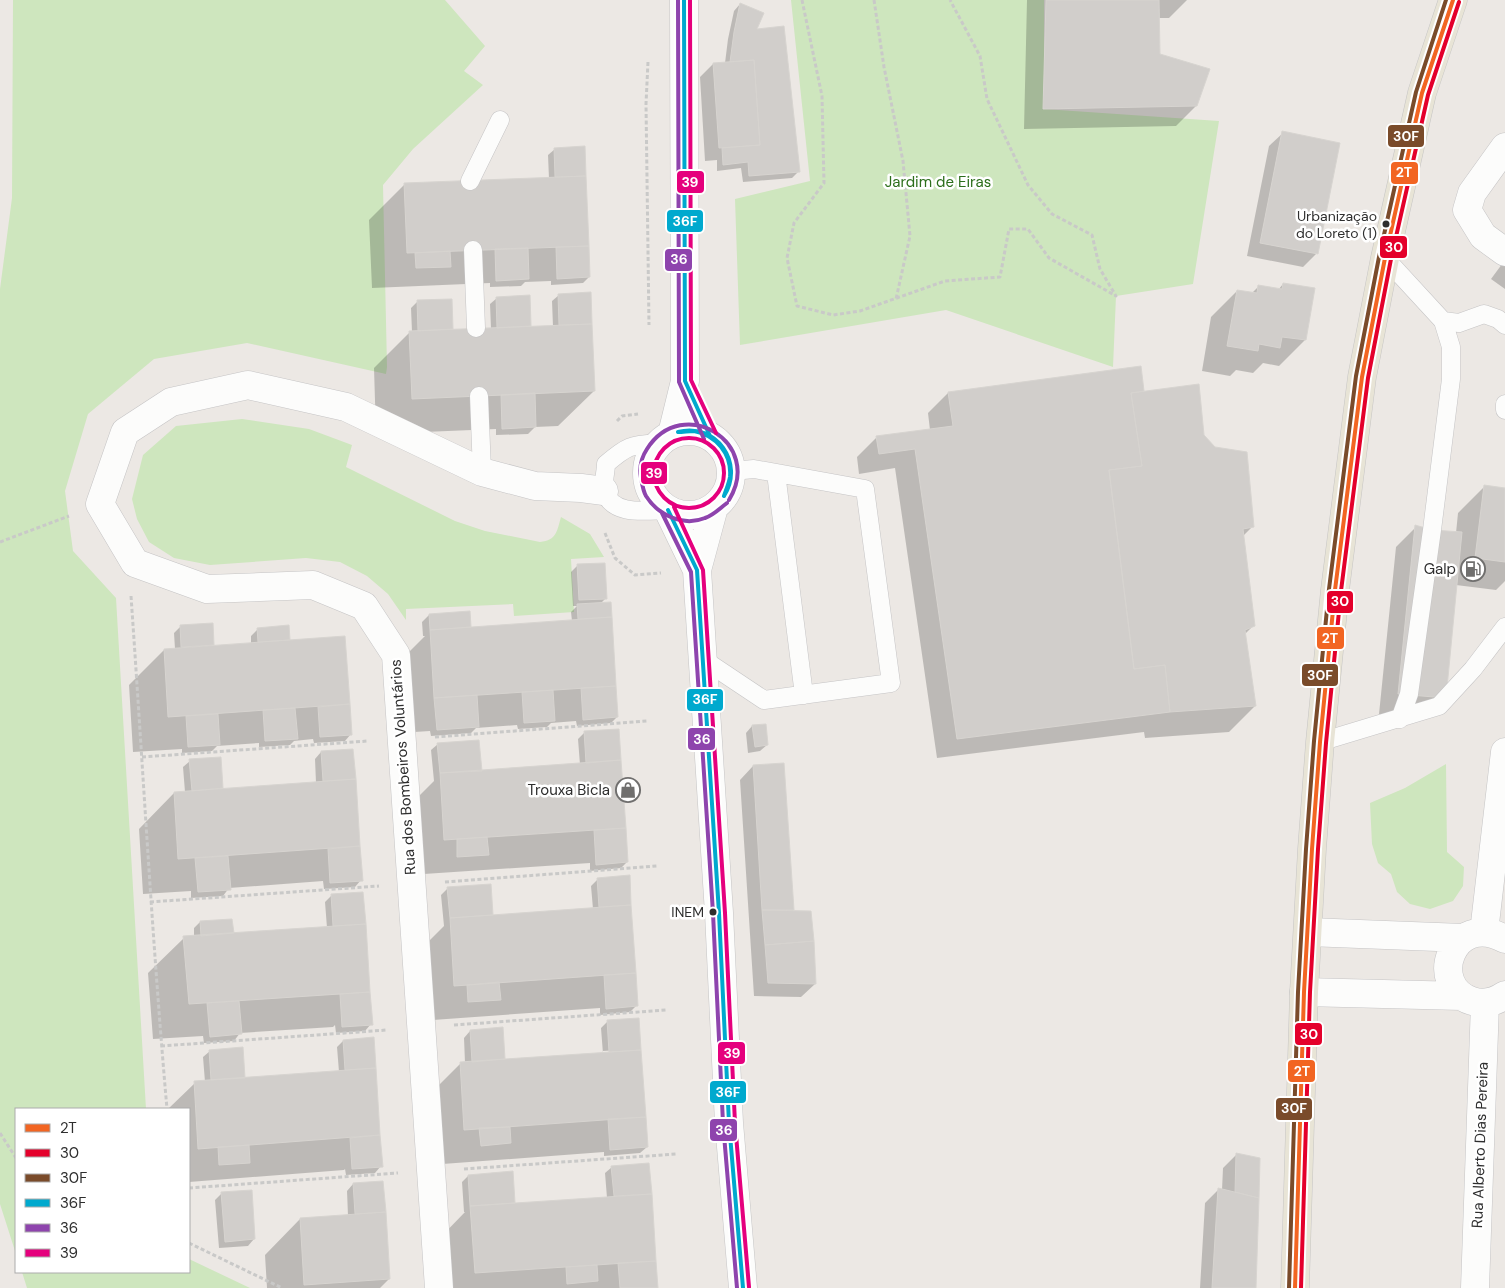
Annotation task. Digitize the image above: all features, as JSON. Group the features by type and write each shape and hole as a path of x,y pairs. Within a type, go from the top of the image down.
{"main road":[{"path":"1294,1288 1304,992 1320,742 1335,590 1362,376 1385,258 1422,93 1453,0"}],"street":[{"path":"665,439 685,381 684,0"},
{"path":"1505,147 1472,193 1467,210 1484,236 1505,252"},
{"path":"685,381 710,436"},
{"path":"135,563 100,504 125,432 171,402 248,385 346,407 482,472 535,486 604,491"},
{"path":"691,430 710,436 721,445 729,458 732,471 730,486 723,498 714,507 703,513 680,515 668,510 652,495 647,482 646,468 650,454 665,439 681,431 691,430"},
{"path":"714,507 697,570 719,913 729,1123 743,1288"},
{"path":"668,510 697,570"},
{"name":"Rua dos Bombeiros Voluntários","path":"135,563 207,589 313,584 364,606 396,655 439,1288"},
{"path":"1484,937 1505,752"},
{"path":"1308,932 1484,937"},
{"path":"1484,937 1455,946 1450,956 1448,967 1449,978 1454,988 1484,998"},
{"path":"1304,992 1484,998"},
{"name":"Rua Alberto Dias Pereira","path":"1475,1288 1484,998"}],"lane":[{"path":"470,181 500,120"},
{"path":"473,250 476,328"},
{"path":"1385,258 1443,321 1451,347 1451,379 1432,530 1409,694 1400,719"},
{"path":"1443,321 1459,323 1484,314 1498,319 1505,325"},
{"path":"479,396 482,472"},
{"path":"1505,404 1505,410"},
{"path":"665,439 624,449 606,464 604,491 612,504 624,510 668,510"},
{"path":"704,660 764,700 891,683 865,489 754,469 732,471"},
{"path":"776,473 804,694"},
{"path":"1320,742 1439,706 1473,669 1505,627"}],"path":[{"path":"802,0 822,96 824,183 794,223 787,258 797,306 833,315 860,311 945,281 1000,277 1009,229 1028,228 1049,258 1116,296 1100,269 1092,235 1052,214 1028,185 987,99 980,56 950,0"},
{"path":"874,0 884,67 903,161 910,236 896,299"},
{"path":"649,57 646,104 649,329"},
{"path":"622,416 645,413"},
{"path":"0,542 100,504"},
{"path":"135,563 130,588 150,902 166,1108"},
{"path":"437,736 647,721"},
{"path":"142,757 353,742"},
{"path":"447,882 657,866"},
{"path":"150,902 363,887"},
{"path":"457,1025 666,1010"},
{"path":"161,1046 373,1031"},
{"path":"0,1133 15,1156"},
{"path":"467,1168 676,1154"},
{"path":"190,1188 383,1174"},
{"path":"190,1243 282,1288"}],"green space":[{"path":"13,0 445,0 485,46 464,71 483,85 413,149 383,185 386,374 247,343 154,359 88,414 65,491 73,551 116,598 146,1108 15,1108 15,1251 0,1204 0,289 12,198"},
{"name":"Jardim de Eiras","path":"791,0 1044,0 1044,109 1219,121 1193,284 1116,296 1113,367 946,310 740,345 735,199 810,181"},
{"path":"242,419 309,429 352,445 346,467 455,521 485,531 540,542 546,541 553,537 557,531 561,517 590,534 604,557 571,559 574,612 514,616 513,604 406,609 406,620 388,594 367,576 340,562 306,558 210,565 174,558 149,542 137,519 132,499 143,455 176,426"},
{"path":"1446,764 1447,852 1464,867 1463,886 1453,901 1430,909 1410,904 1397,892 1391,874 1378,863 1372,844 1370,803 1405,788"},
{"path":"190,1259 250,1288 27,1288 22,1273 190,1273"}],"building":[{"path":"1046,0 1159,0 1160,54 1210,69 1197,106 1043,109"},
{"path":"740,3 764,13 757,29 784,26 800,172 749,176 748,162 723,165 722,148 760,145 754,60 730,62"},
{"path":"754,60 760,145 719,148 713,63"},
{"path":"1282,131 1340,143 1318,254 1260,243"},
{"path":"585,146 586,176 555,177 554,148"},
{"path":"586,176 589,246 407,253 404,183"},
{"path":"589,246 590,277 557,279 556,247"},
{"path":"528,248 529,279 496,281 495,249"},
{"path":"450,251 451,267 416,268 415,253"},
{"path":"1283,283 1315,288 1306,340 1282,337 1280,348 1259,344 1258,351 1227,346 1237,290 1257,293 1258,285 1282,289"},
{"path":"591,292 592,324 559,325 558,294"},
{"path":"530,295 531,326 497,328 496,297"},
{"path":"452,299 453,329 418,331 417,300"},
{"path":"592,324 595,391 412,399 409,331"},
{"path":"1141,366 1144,391 1131,393 1142,466 1109,470 1134,669 1165,665 1170,712 957,739 915,449 879,454 876,436 953,426 948,392"},
{"path":"1199,384 1204,435 1215,447 1247,452 1254,527 1243,529 1255,626 1245,630 1256,706 1170,712 1165,665 1134,669 1109,470 1142,466 1131,393"},
{"path":"535,393 536,427 502,429 501,395"},
{"path":"1484,485 1505,488 1505,562 1475,558"},
{"path":"1415,525 1432,530 1462,532 1446,698 1398,694"},
{"path":"605,563 607,599 579,600 577,564"},
{"path":"611,602 612,617 578,619 577,604"},
{"path":"470,611 471,627 430,630 429,614"},
{"path":"612,617 616,686 434,698 430,630"},
{"path":"213,623 214,645 181,647 180,625"},
{"path":"289,625 290,640 258,642 257,628"},
{"path":"345,636 350,704 168,717 164,649"},
{"path":"616,686 618,717 583,720 581,688"},
{"path":"553,690 555,721 524,723 522,692"},
{"path":"477,695 479,727 437,730 434,698"},
{"path":"350,704 352,735 320,737 318,707"},
{"path":"295,708 298,739 265,741 263,710"},
{"path":"218,714 220,745 188,747 186,716"},
{"path":"766,724 768,745 755,747 752,725"},
{"path":"619,729 621,760 586,763 584,731"},
{"path":"479,740 482,771 440,773 437,743"},
{"path":"353,749 356,779 323,781 321,751"},
{"path":"221,757 223,788 192,791 189,759"},
{"path":"621,760 626,828 444,840 440,773"},
{"path":"784,763 794,910 762,910 753,765"},
{"path":"356,779 360,846 178,859 174,792"},
{"path":"626,828 628,862 596,865 594,830"},
{"path":"487,837 489,855 457,857 457,839"},
{"path":"360,846 363,881 330,883 328,849"},
{"path":"228,856 231,890 198,892 195,858"},
{"path":"630,875 631,905 599,907 597,878"},
{"path":"491,884 493,915 450,918 447,887"},
{"path":"363,892 366,924 333,926 331,894"},
{"path":"631,905 636,973 454,986 450,918"},
{"path":"762,910 811,911 814,941 765,945"},
{"path":"232,919 234,933 201,936 200,921"},
{"path":"366,924 370,992 189,1004 183,936"},
{"path":"814,941 816,984 768,983 765,945"},
{"path":"636,973 638,1006 606,1009 604,975"},
{"path":"499,982 501,1000 468,1002 467,985"},
{"path":"370,992 373,1025 342,1027 340,994"},
{"path":"239,1001 242,1034 210,1037 207,1003"},
{"path":"639,1018 641,1050 609,1052 607,1020"},
{"path":"503,1027 505,1059 472,1062 470,1030"},
{"path":"374,1037 376,1068 345,1070 343,1040"},
{"path":"243,1047 245,1078 211,1080 209,1050"},
{"path":"641,1050 646,1117 464,1130 460,1062"},
{"path":"376,1068 380,1135 198,1149 194,1081"},
{"path":"646,1117 648,1147 610,1150 608,1119"},
{"path":"510,1127 511,1143 481,1146 479,1128"},
{"path":"380,1135 383,1167 352,1169 350,1138"},
{"path":"249,1145 250,1163 219,1165 218,1147"},
{"path":"1236,1153 1260,1158 1259,1198 1235,1192"},
{"path":"649,1163 652,1194 614,1196 611,1166"},
{"path":"513,1171 515,1203 470,1206 468,1175"},
{"path":"383,1181 386,1212 355,1214 353,1183"},
{"path":"1218,1188 1259,1198 1256,1288 1212,1288"},
{"path":"252,1190 255,1239 225,1242 221,1192"},
{"path":"652,1194 656,1261 475,1273 470,1206"},
{"path":"386,1212 390,1279 304,1285 300,1218"},
{"path":"656,1261 658,1288 620,1288 618,1263"},
{"path":"597,1265 598,1281 567,1284 566,1267"}],"transit line":[{"name":"36","path":"678,0 679,382 704,439"},
{"name":"36F","path":"684,0 685,381 710,436"},
{"name":"39","path":"690,0 691,380 716,433"},
{"name":"30F","path":"1289,1288 1298,992 1306,849 1314,741 1329,589 1356,376 1379,257 1416,92 1446,0"},
{"name":"2T","path":"1295,1288 1304,992 1312,849 1335,590 1362,377 1385,258 1422,93 1453,0"},
{"name":"30","path":"1301,1288 1310,992 1318,849 1341,591 1368,378 1391,259 1428,95 1459,2"},
{"name":"36","path":"727,503 711,515 697,520 680,520 664,514 651,503 643,489 640,466 647,449 662,433 680,425 698,425 715,432 728,444 736,460 737,479 729,500"},
{"name":"36F","path":"678,432 692,431 704,433 715,439 723,448 729,459 731,471 730,483 724,496"},
{"name":"36F","path":"678,432 694,431 702,433 716,441 721,447 730,469 730,479 724,496"},
{"name":"39","path":"689,438 702,441 714,448 721,460 724,473 721,486 714,498 702,505 689,508 676,505 664,498 657,486 654,473 657,460 664,448 676,441 689,438"},
{"name":"39","path":"674,507 703,570 725,913 735,1123 749,1287"},
{"name":"36F","path":"668,510 697,570 719,913 729,1123 743,1288"},
{"name":"36","path":"662,513 691,572 713,913 723,1123 737,1288"}],"place":[{"name":"Urbanização do Loreto (1)","path":"1386,224"},
{"name":"Galp","path":"1473,569"},
{"name":"Trouxa Bicla","path":"628,790"},
{"name":"INEM","path":"713,912"}]}
